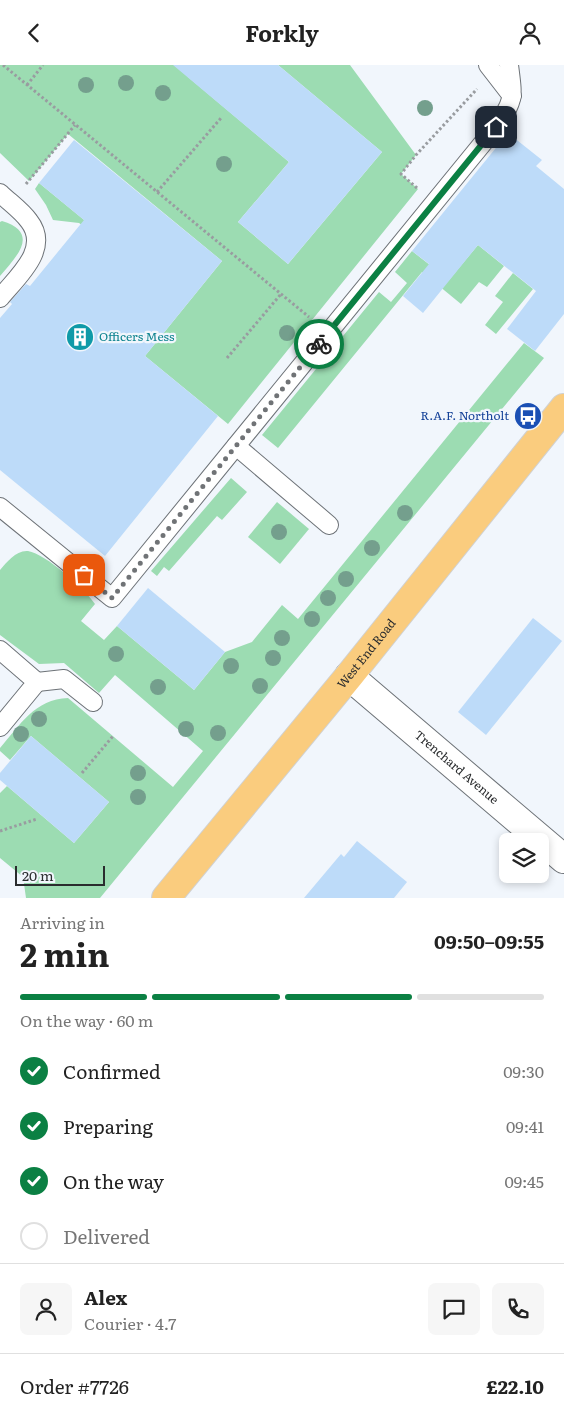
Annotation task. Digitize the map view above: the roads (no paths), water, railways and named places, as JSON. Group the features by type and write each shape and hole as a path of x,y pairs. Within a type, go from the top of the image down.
{"main road":[{"name":"West End Road","path":"166,898 349,676 564,408"}],"street":[{"name":"Trenchard Avenue","path":"349,676 564,859"}],"lane":[{"path":"488,65 513,97"},
{"path":"0,507 112,598 496,127 507,112 513,97 509,65"},
{"path":"0,193 29,221 36,235 35,249 31,261 0,298"},
{"path":"236,446 329,525"},
{"path":"0,650 37,682"},
{"path":"0,727 37,682 64,679 93,702"}],"place":[{"name":"Officers Mess","path":"80,337"},
{"name":"R.A.F. Northolt","path":"528,416"}]}
